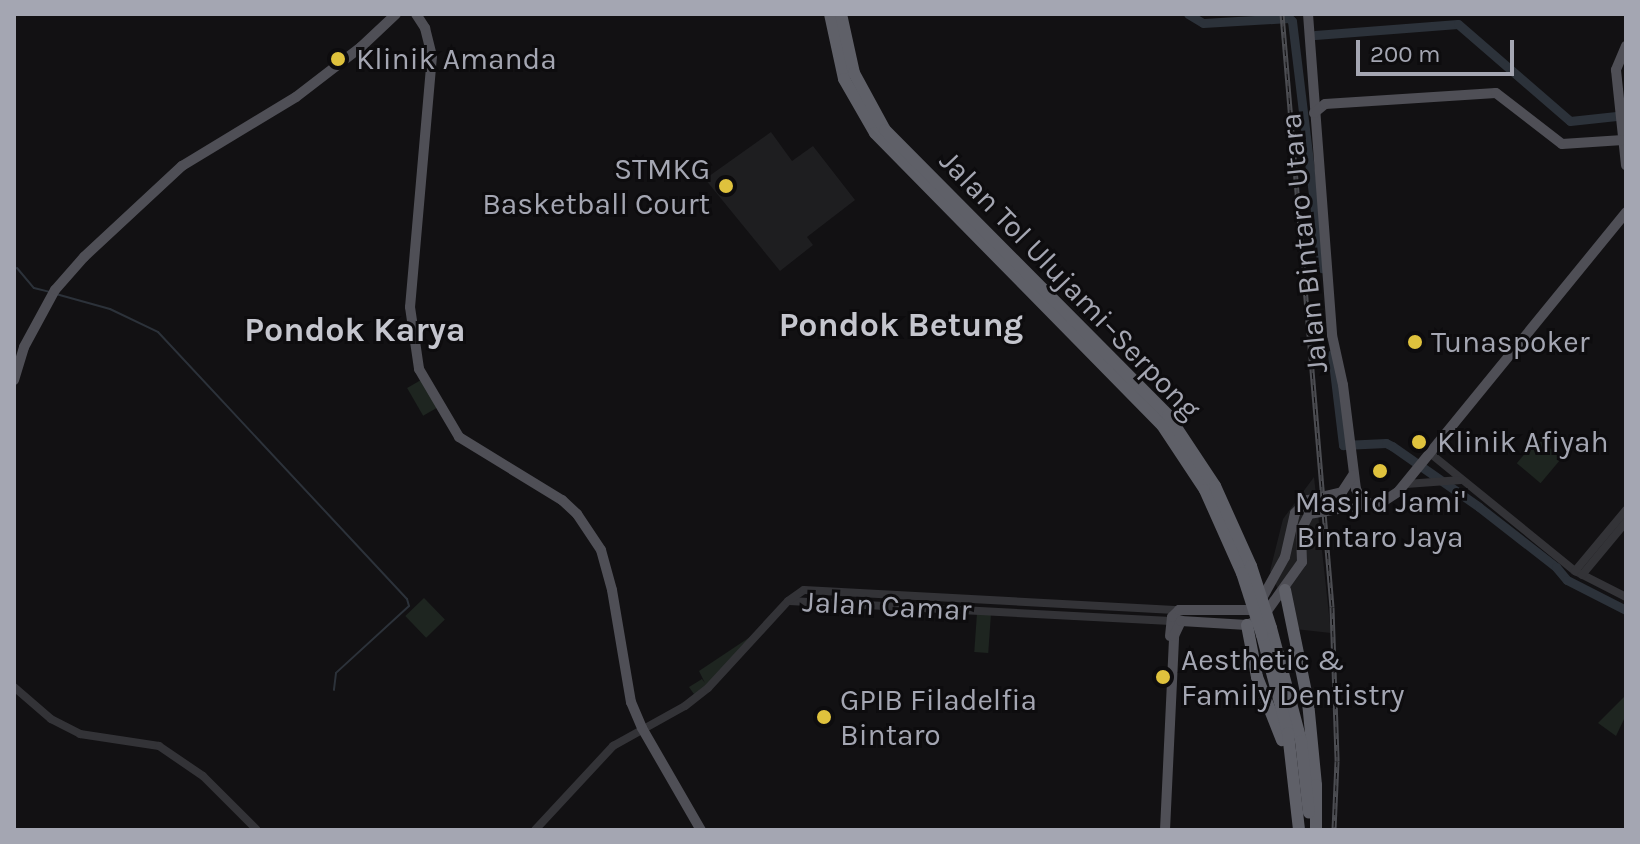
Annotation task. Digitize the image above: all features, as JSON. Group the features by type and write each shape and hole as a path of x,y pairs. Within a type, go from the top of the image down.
{"highway":[{"name":"Jalan Tol Ulujami–Serpong","path":"830,14 844,79 875,133 1162,425 1205,490 1246,570"},
{"name":"Jalan Tol Ulujami–Serpong","path":"841,14 854,73 885,130 1168,415 1215,486 1246,570 1301,741 1309,830"},
{"path":"1285,590 1308,702 1316,785 1316,830"},
{"path":"1247,625 1257,677 1296,785"},
{"name":"Jalan Tol Ulujami–Serpong","path":"1266,632 1296,785 1299,830"}],"main road":[{"path":"14,380 24,347 52,294 175,172 296,97 361,47 396,14"},
{"path":"416,14 425,28 432,56 410,307 419,369 440,410 462,440 561,499 588,528 601,550 609,575 628,692 642,728 701,830"},
{"name":"Jalan Bintaro Utara","path":"1308,14 1332,335 1340,362 1358,496 1365,506"},
{"path":"1626,46 1618,59 1626,165"},
{"path":"1314,113 1325,104 1496,93 1562,144 1625,140"},
{"path":"1313,95 1325,104"},
{"path":"1605,143 1622,124"},
{"path":"1177,617 1247,625 1262,618 1285,590 1302,562 1301,530 1309,514 1384,501 1406,484 1626,212"},
{"path":"1247,625 1285,557 1291,525 1301,505 1342,492 1350,484 1354,467"},
{"path":"1285,557 1295,552 1301,555"},
{"path":"1177,617 1248,610 1268,592"},
{"path":"1162,830 1177,617"}],"street":[{"path":"1431,454 1579,573 1626,597"},
{"path":"1406,484 1441,484 1461,480"},
{"path":"1579,573 1626,510"},
{"path":"1601,546 1626,522"},
{"name":"Jalan Camar","path":"535,830 609,750 642,728 685,706 708,688 788,601 802,595 1177,617"},
{"path":"14,687 51,719 80,734 160,747 208,781 257,830"}],"shaded area":[{"path":"771,132 792,161 813,146 855,200 807,237 813,245 780,271 705,179"},
{"path":"421,380 437,408 423,416 407,388"},
{"path":"1538,438 1562,458 1541,483 1517,463"},
{"path":"1314,477 1331,633 1295,629 1270,571 1283,519"},
{"path":"424,598 445,620 426,638 405,616"},
{"path":"977,613 991,614 988,653 974,652"},
{"path":"762,629 696,697 689,687 702,679 705,683 699,671"},
{"path":"1626,695 1626,715 1616,736 1598,723"}],"waterway":[{"path":"1188,14 1203,23 1289,18 1292,21 1322,268"},
{"path":"1315,35 1458,24 1570,121 1626,115"},
{"path":"17,268 34,288 50,292"},
{"path":"56,294 110,309 158,332 407,599 409,606 336,673 334,690"},
{"path":"1332,354 1343,445 1386,443 1392,446 1479,507 1556,567 1567,580 1626,610"}],"railway":[{"path":"1282,14 1332,607 1337,761 1334,830"}],"place":[{"name":"Klinik Amanda","path":"338,59"},
{"name":"STMKG Basketball Court","path":"726,186"},
{"name":"Tunaspoker","path":"1415,342"},
{"name":"Klinik Afiyah","path":"1419,442"},
{"name":"Masjid Jami' Bintaro Jaya","path":"1380,471"},
{"name":"Aesthetic & Family Dentistry","path":"1163,677"},
{"name":"GPIB Filadelfia Bintaro","path":"824,717"}],"district":[{"name":"Pondok Betung","path":"901,326"},
{"name":"Pondok Karya","path":"355,331"}]}
